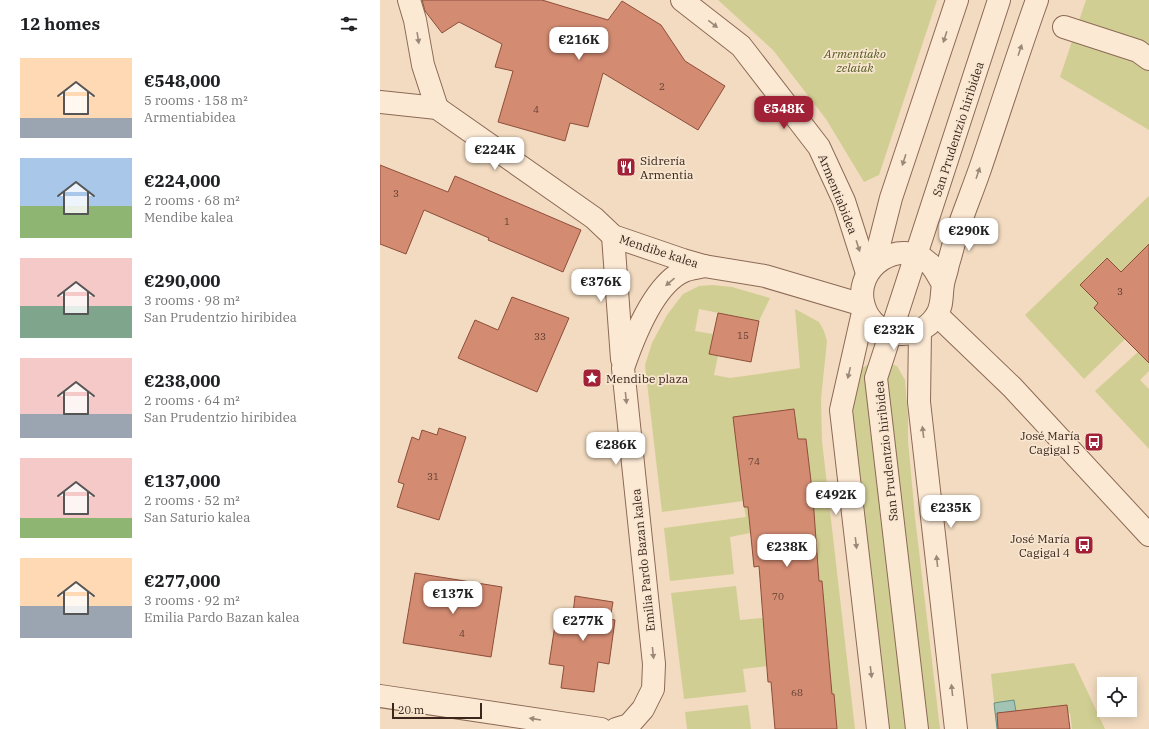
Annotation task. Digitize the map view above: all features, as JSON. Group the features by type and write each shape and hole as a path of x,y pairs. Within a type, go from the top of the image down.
{"street":[{"path":"409,0 415,20 422,65 437,108"},
{"name":"Armentiabidea","path":"682,0 741,46 819,147 844,201 871,269"},
{"path":"957,0 891,198 871,269 862,289 864,306 869,318 877,325 891,333 900,335 920,330 932,322 937,315 942,302 943,284 958,228 1037,0"},
{"name":"San Prudentzio hiribidea","path":"916,729 876,378 999,0"},
{"path":"1064,27 1138,51 1149,59"},
{"name":"Mendibe kalea","path":"380,102 437,108 594,218 613,236 704,266 764,276 864,306"},
{"name":"Mendibe kalea","path":"613,236 623,368"},
{"path":"871,269 891,254 907,253 930,264 943,284"},
{"name":"Emilia Pardo Bazan kalea","path":"616,729 629,725 643,709 653,689 654,664 623,368 632,340 649,308 667,283 683,271 704,266"},
{"path":"864,306 841,410 878,729"},
{"path":"937,315 1012,387 1149,535"},
{"path":"920,330 919,402 956,729"},
{"path":"380,696 602,729"}],"green space":[{"name":"Armentiako zelaiak","path":"718,0 937,0 879,175 864,182 826,119 773,50"},
{"path":"1086,0 1149,0 1149,130 1060,77"},
{"path":"1149,196 1149,259 1121,272 1106,258 1080,285 1098,303 1094,308 1125,339 1084,379 1025,315"},
{"path":"713,285 732,287 770,298 759,321 699,309 695,331 713,334 709,354 718,356 714,375 730,378 800,368 795,309 819,322 824,331 827,341 821,399 822,441 855,729 837,729 825,695 831,679 828,645 765,650 767,666 743,669 746,692 684,699 671,593 736,586 740,620 825,612 822,581 814,582 814,528 750,533 730,537 734,574 670,581 664,528 746,517 744,507 813,498 806,439 798,439 794,409 733,417 743,501 662,512 645,365 652,343 667,315 683,294 699,286"},
{"path":"1149,342 1149,371 1140,380 1149,389 1149,449 1095,391"},
{"path":"872,362 887,363 897,366 905,380 908,441 915,517 940,729 888,729 851,406 859,370"},
{"path":"1074,663 1097,712 1097,717 1099,717 1105,729 1072,729 1070,713 1068,713 1067,705 1023,710 997,729 991,674"},
{"path":"748,705 751,729 687,729 685,712"}],"shaded area":[{"path":"1014,700 1019,729 997,729 994,703"}],"building":[{"path":"422,0 542,0 608,20 622,1 661,25 685,61 725,86 698,130 603,73 588,127 570,123 565,141 498,122 513,71 495,67 502,44 459,22 442,33 425,11"},
{"path":"380,165 448,192 455,176 581,230 563,272 488,240 489,238 424,210 406,254 380,244"},
{"path":"1149,244 1149,363 1094,308 1098,303 1080,285 1107,258 1121,272"},
{"path":"512,297 569,318 537,392 458,358 475,320 498,330"},
{"path":"718,313 759,321 751,362 709,354"},
{"path":"794,409 798,439 806,439 813,498 819,581 822,581 832,694 834,694 837,729 775,729 771,682 768,682 759,566 754,567 748,507 744,507 733,417"},
{"path":"439,428 466,437 439,520 397,507 404,484 398,482 412,437 419,440 422,430 437,435"},
{"path":"415,573 502,587 491,657 403,643"},
{"path":"575,596 613,602 610,619 615,620 609,664 598,662 594,692 561,688 564,666 549,664 557,612 573,614"},
{"path":"1067,705 1070,729 998,729 997,713"}],"place":[{"name":"Sidrería Armentia","path":"626,167"},
{"name":"Mendibe plaza","path":"592,378"},
{"name":"José María Cagigal 5","path":"1094,442"},
{"name":"José María Cagigal 4","path":"1084,545"}]}
